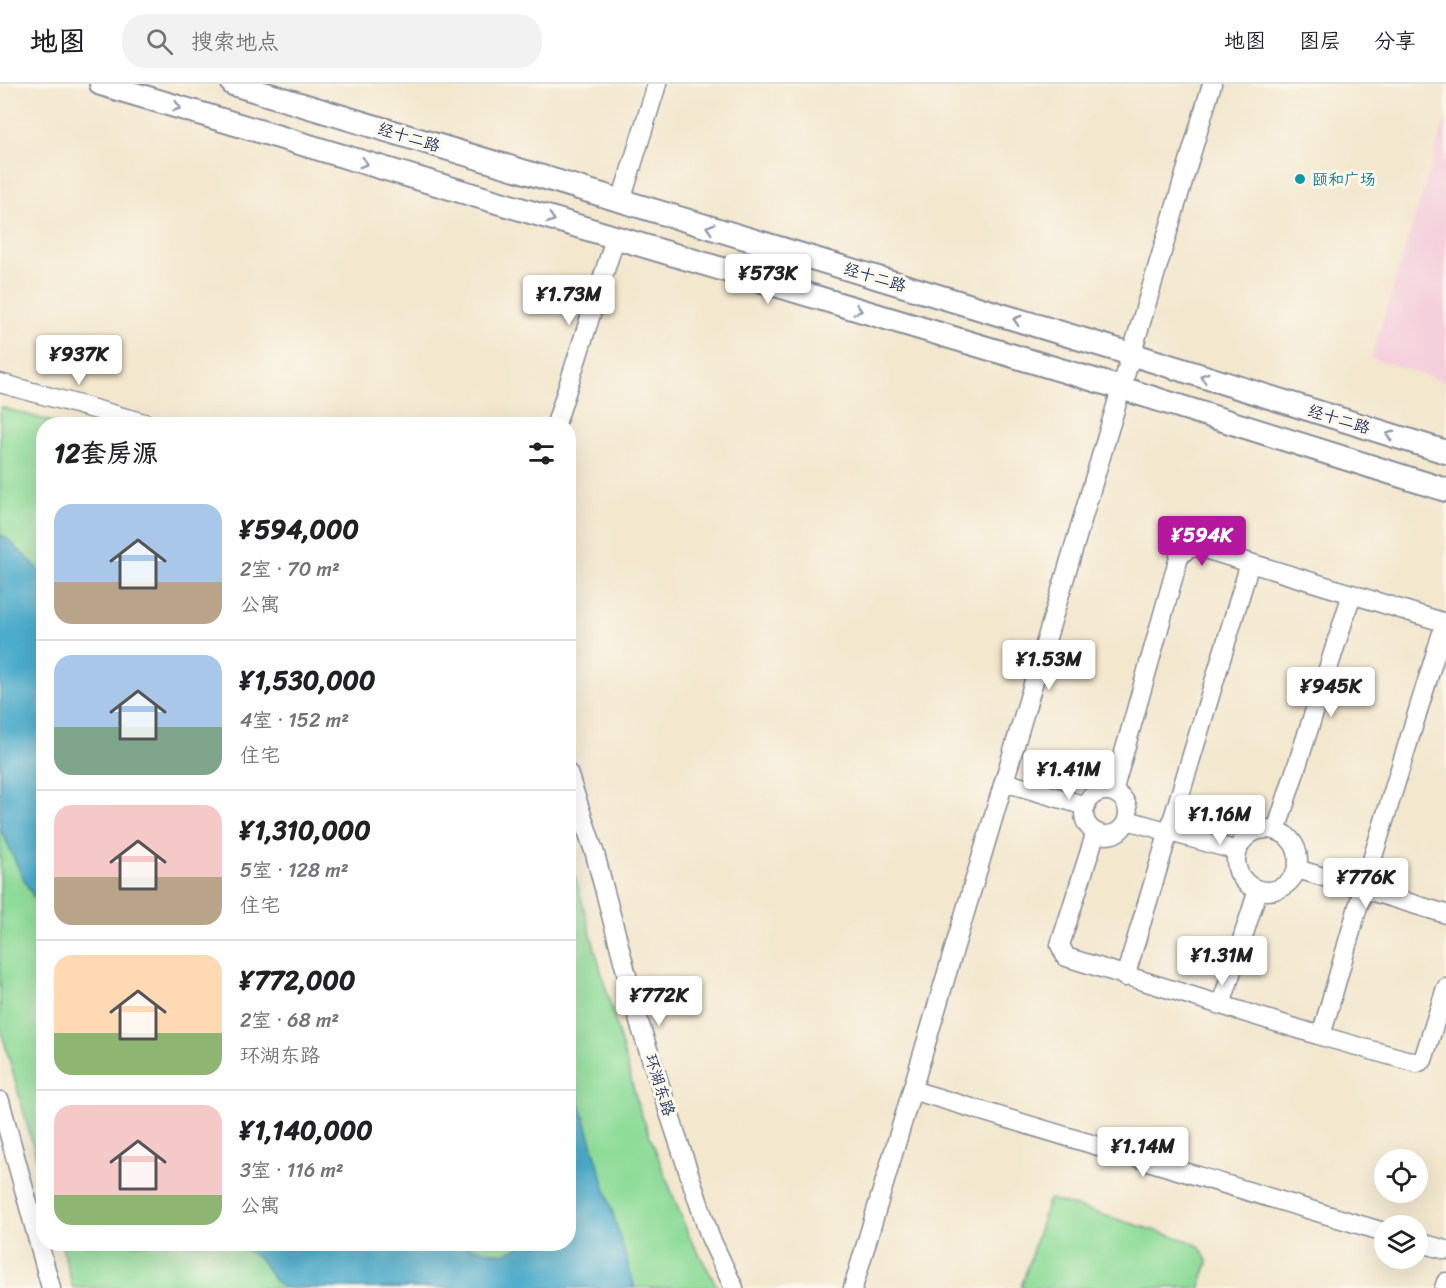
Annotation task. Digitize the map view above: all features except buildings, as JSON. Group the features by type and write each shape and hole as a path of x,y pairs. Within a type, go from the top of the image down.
{"main road":[{"path":"101,84 1120,388 1446,490"},
{"name":"经十二路","path":"233,84 1131,354 1446,452"}],"street":[{"path":"621,201 657,84"},
{"path":"853,1288 1212,84"},
{"path":"558,417 615,238"},
{"path":"0,383 123,417"},
{"path":"1113,792 1179,557 1187,549 1198,547 1446,623 1363,889 1321,1036"},
{"path":"1125,977 1250,563"},
{"path":"1276,831 1352,594"},
{"path":"1004,782 1086,806"},
{"path":"1100,792 1113,792 1119,795 1127,806 1127,820 1124,826 1113,834 1096,832 1086,820 1086,806 1089,800 1100,792"},
{"name":"环湖东路","path":"576,796 596,854 640,1025 710,1237 734,1288"},
{"path":"1127,820 1238,851"},
{"path":"1260,830 1276,831 1284,834 1294,846 1298,861 1297,869 1293,877 1281,888 1274,891 1258,890 1251,887 1240,875 1237,867 1238,851 1246,838 1253,833 1260,830"},
{"path":"1096,832 1060,945 1066,957 1125,977 1417,1063 1423,1060 1446,988"},
{"path":"1297,869 1446,914"},
{"path":"1221,1005 1258,890"},
{"path":"912,1090 1374,1229"},
{"path":"0,1101 36,1233"},
{"path":"1428,1245 1446,1250"},
{"path":"41,1251 51,1288"},
{"path":"1444,1288 1446,1282"}],"shaded area":[{"path":"1446,118 1446,382 1371,358"}],"green space":[{"path":"0,407 36,417 36,1157 0,1026"},
{"path":"576,880 639,1108 688,1234 718,1288 73,1288 63,1251 576,1251"},
{"path":"1050,1199 1199,1246 1208,1262 1200,1288 1021,1288"}],"water":[{"path":"0,535 36,566 36,900 0,829"},
{"path":"576,1090 635,1288 283,1288 274,1280 260,1259 248,1251 489,1251 503,1254 510,1251 576,1251"}],"place":[{"name":"颐和广场","path":"1300,179"}]}
